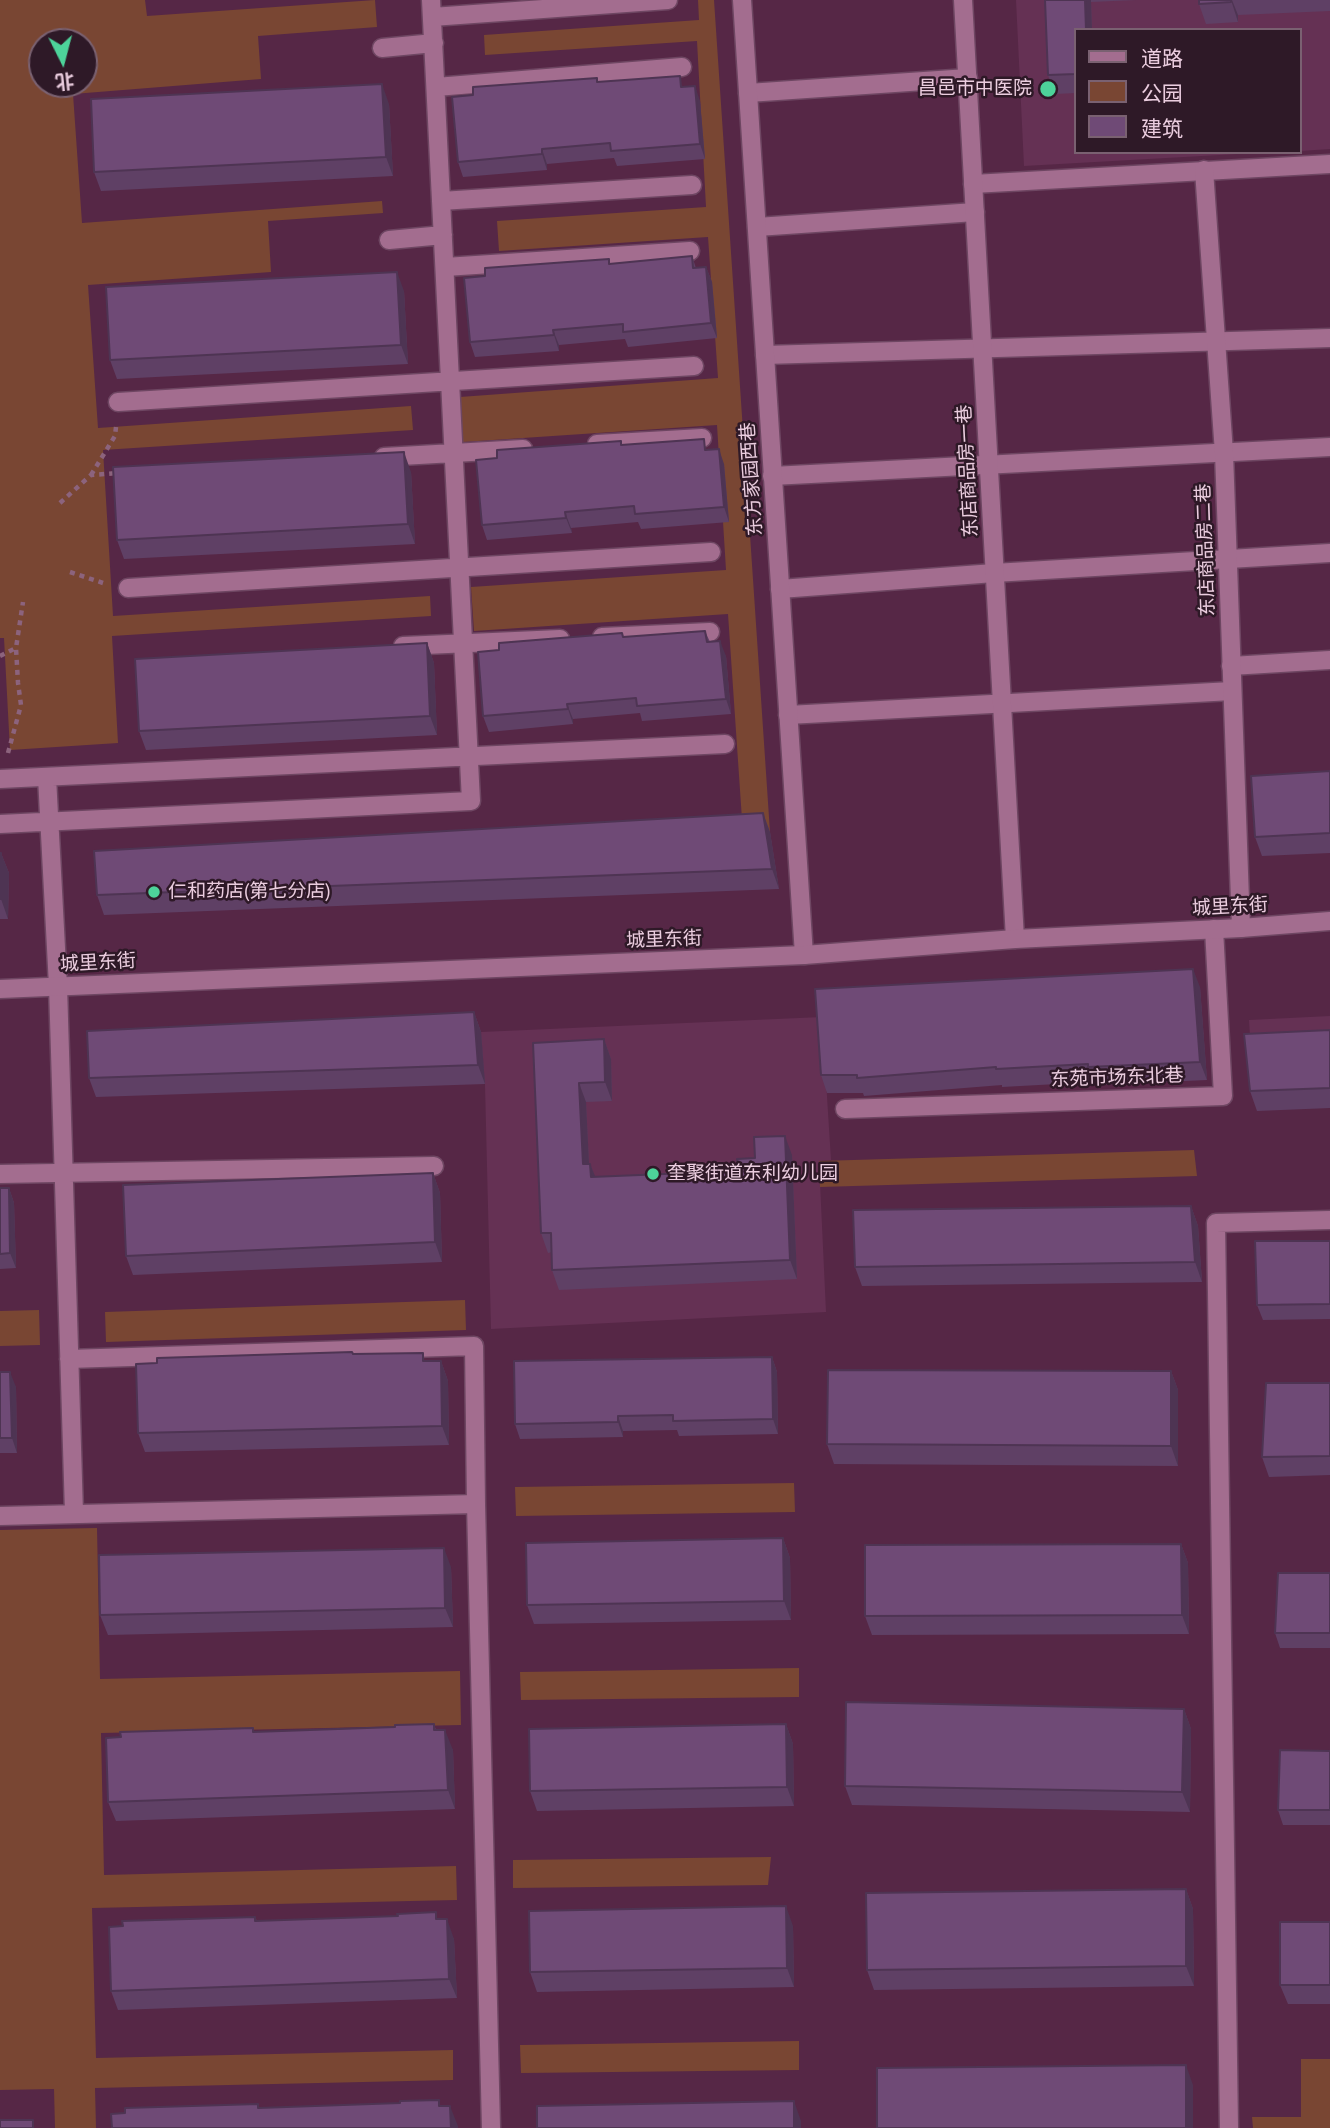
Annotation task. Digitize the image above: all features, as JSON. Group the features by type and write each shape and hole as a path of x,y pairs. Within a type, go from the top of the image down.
{"street":[{"path":"0,824 471,801 432,9 668,0"},
{"name":"东方家园西巷","path":"742,0 804,955"},
{"name":"东店商品房一巷","path":"963,0 1015,939"},
{"path":"382,48 433,43"},
{"path":"436,87 682,67"},
{"path":"748,93 968,78"},
{"path":"973,184 1330,164"},
{"name":"东店商品房二巷","path":"1204,170 1224,453 1241,928"},
{"path":"441,201 692,185"},
{"path":"757,227 975,212"},
{"path":"389,240 443,235"},
{"path":"445,267 690,251"},
{"path":"765,355 1330,338"},
{"path":"118,402 694,366"},
{"path":"578,446 702,438"},
{"path":"772,476 1330,447"},
{"path":"370,458 536,448"},
{"path":"128,588 711,552"},
{"path":"780,589 994,573 1330,554"},
{"path":"381,647 710,632"},
{"path":"1231,666 1330,660"},
{"path":"788,715 1232,691"},
{"path":"0,779 725,744"},
{"path":"47,777 58,986 74,1513"},
{"name":"城里东街","path":"0,989 804,955 1015,939 1330,921"},
{"name":"东苑市场东北巷","path":"845,1109 1223,1096 1214,929"},
{"path":"0,1174 434,1166"},
{"path":"1230,2128 1216,1223 1330,1220"},
{"path":"69,1359 474,1346 491,2128"},
{"path":"0,1516 476,1504"}],"path":[{"path":"60,503 91,475 115,436 118,402"},
{"path":"91,475 122,472"},
{"path":"70,572 128,588"},
{"path":"0,779 21,705 16,648 23,602"},
{"path":"0,656 16,648"}],"shaded area":[{"name":"昌邑市中医院","path":"1016,0 1330,0 1330,149 1302,151 1302,28 1074,28 1074,154 1237,154 1024,166"},
{"path":"1330,1016 1330,1050 1251,1053 1249,1020"},
{"name":"奎聚街道东利幼儿园","path":"822,1017 831,1160 819,1161 826,1312 491,1329 485,1085 481,1032"}],"green space":[{"path":"0,0 145,0 147,16 375,0 377,27 258,36 261,79 98,92 98,28 28,28 28,98 73,98 82,223 382,201 383,213 268,221 271,272 88,285 98,428 411,406 413,430 103,450 113,616 430,596 431,616 112,636 118,743 10,750 4,638 0,638"},
{"path":"698,0 714,0 770,832 743,834 728,614 474,631 471,587 726,570 717,425 463,442 460,397 718,378 708,237 499,251 497,221 706,207 697,41 485,55 484,35 699,20"},
{"path":"1194,1150 1197,1176 820,1187 819,1161"},
{"path":"465,1300 466,1330 106,1342 105,1312"},
{"path":"39,1310 40,1345 0,1346 0,1311"},
{"path":"794,1483 795,1512 516,1516 515,1487"},
{"path":"97,1528 100,1679 460,1671 461,1725 101,1733 104,1875 456,1866 457,1900 92,1908 96,2058 453,2050 453,2080 95,2088 96,2128 55,2128 54,2089 0,2090 0,1530"},
{"path":"799,1668 799,1697 521,1700 520,1672"},
{"path":"771,1857 768,1885 513,1888 513,1860"},
{"path":"799,2041 799,2070 521,2073 520,2045"},
{"path":"1301,2059 1330,2059 1330,2128 1253,2128 1252,2117 1301,2117"}],"building":[{"path":"1045,0 1085,0 1086,28 1074,28 1074,74 1048,75"},
{"path":"1199,0 1231,0 1231,2 1199,4"},
{"path":"680,76 681,87 695,86 700,144 611,151 610,143 542,149 542,154 458,162 452,97 473,95 473,87 597,78 597,82"},
{"path":"382,84 386,157 94,172 91,99"},
{"path":"692,256 693,268 706,267 711,323 623,332 623,324 553,330 554,335 470,342 464,278 485,276 485,268 609,259 609,264"},
{"path":"397,272 401,345 110,360 106,287"},
{"path":"704,439 705,450 719,449 724,507 635,514 634,506 565,512 566,518 482,525 476,460 497,458 497,450 621,441 621,445"},
{"path":"404,452 408,524 117,540 113,467"},
{"path":"705,631 707,642 720,641 726,699 637,706 636,698 567,704 568,709 483,716 478,652 499,650 499,643 622,633 623,637"},
{"path":"427,643 430,716 139,731 135,659"},
{"path":"1330,771 1330,833 1255,837 1251,776"},
{"path":"763,813 772,869 97,895 94,851"},
{"path":"1,853 1,899 0,899"},
{"path":"1193,969 1200,1062 1088,1067 1088,1064 996,1067 857,1078 857,1075 821,1075 815,989"},
{"path":"474,1012 478,1065 89,1078 87,1031"},
{"path":"1330,1030 1330,1088 1250,1091 1244,1034"},
{"path":"604,1039 605,1082 579,1083 583,1164 590,1164 591,1177 738,1171 737,1159 755,1158 754,1137 785,1136 790,1260 552,1270 551,1233 541,1233 533,1043"},
{"path":"433,1173 435,1242 126,1256 123,1185"},
{"path":"0,1188 9,1188 10,1253 0,1254"},
{"path":"1191,1206 1195,1262 855,1267 853,1210"},
{"path":"1255,1241 1330,1241 1330,1304 1257,1305"},
{"path":"352,1352 423,1353 423,1361 441,1361 442,1426 138,1433 136,1364 157,1363 157,1358"},
{"path":"772,1357 773,1419 673,1421 673,1415 618,1416 618,1422 515,1424 514,1361"},
{"path":"828,1370 1171,1371 1171,1446 827,1444"},
{"path":"0,1372 10,1372 12,1438 0,1438"},
{"path":"1266,1383 1330,1383 1330,1456 1262,1457"},
{"path":"783,1538 784,1601 527,1605 526,1543"},
{"path":"1181,1544 1182,1615 865,1616 865,1545"},
{"path":"444,1548 445,1608 100,1615 99,1555"},
{"path":"1278,1573 1330,1573 1330,1633 1275,1633"},
{"path":"846,1702 1184,1709 1182,1792 845,1786"},
{"path":"434,1724 434,1730 445,1730 448,1790 108,1802 106,1738 121,1737 120,1732 253,1728 253,1732"},
{"path":"786,1724 787,1787 530,1791 529,1729"},
{"path":"1280,1750 1330,1751 1330,1810 1278,1810"},
{"path":"1186,1889 1186,1966 867,1970 866,1893"},
{"path":"786,1906 787,1968 530,1972 529,1911"},
{"path":"436,1912 436,1919 447,1919 449,1979 111,1991 109,1927 123,1926 122,1921 255,1917 255,1921 398,1916 397,1914"},
{"path":"1280,1922 1330,1922 1330,1985 1280,1985"},
{"path":"1186,2065 1186,2128 877,2128 877,2068"},
{"path":"439,2100 439,2106 450,2106 451,2128 112,2128 111,2114 125,2113 125,2108 258,2104 258,2108"},
{"path":"794,2101 794,2128 537,2128 537,2106"},
{"path":"0,2120 33,2120 33,2128 0,2128"}],"place":[{"name":"昌邑市中医院","path":"1048,89"},
{"name":"仁和药店(第七分店)","path":"154,892"},
{"name":"奎聚街道东利幼儿园","path":"653,1174"}]}
